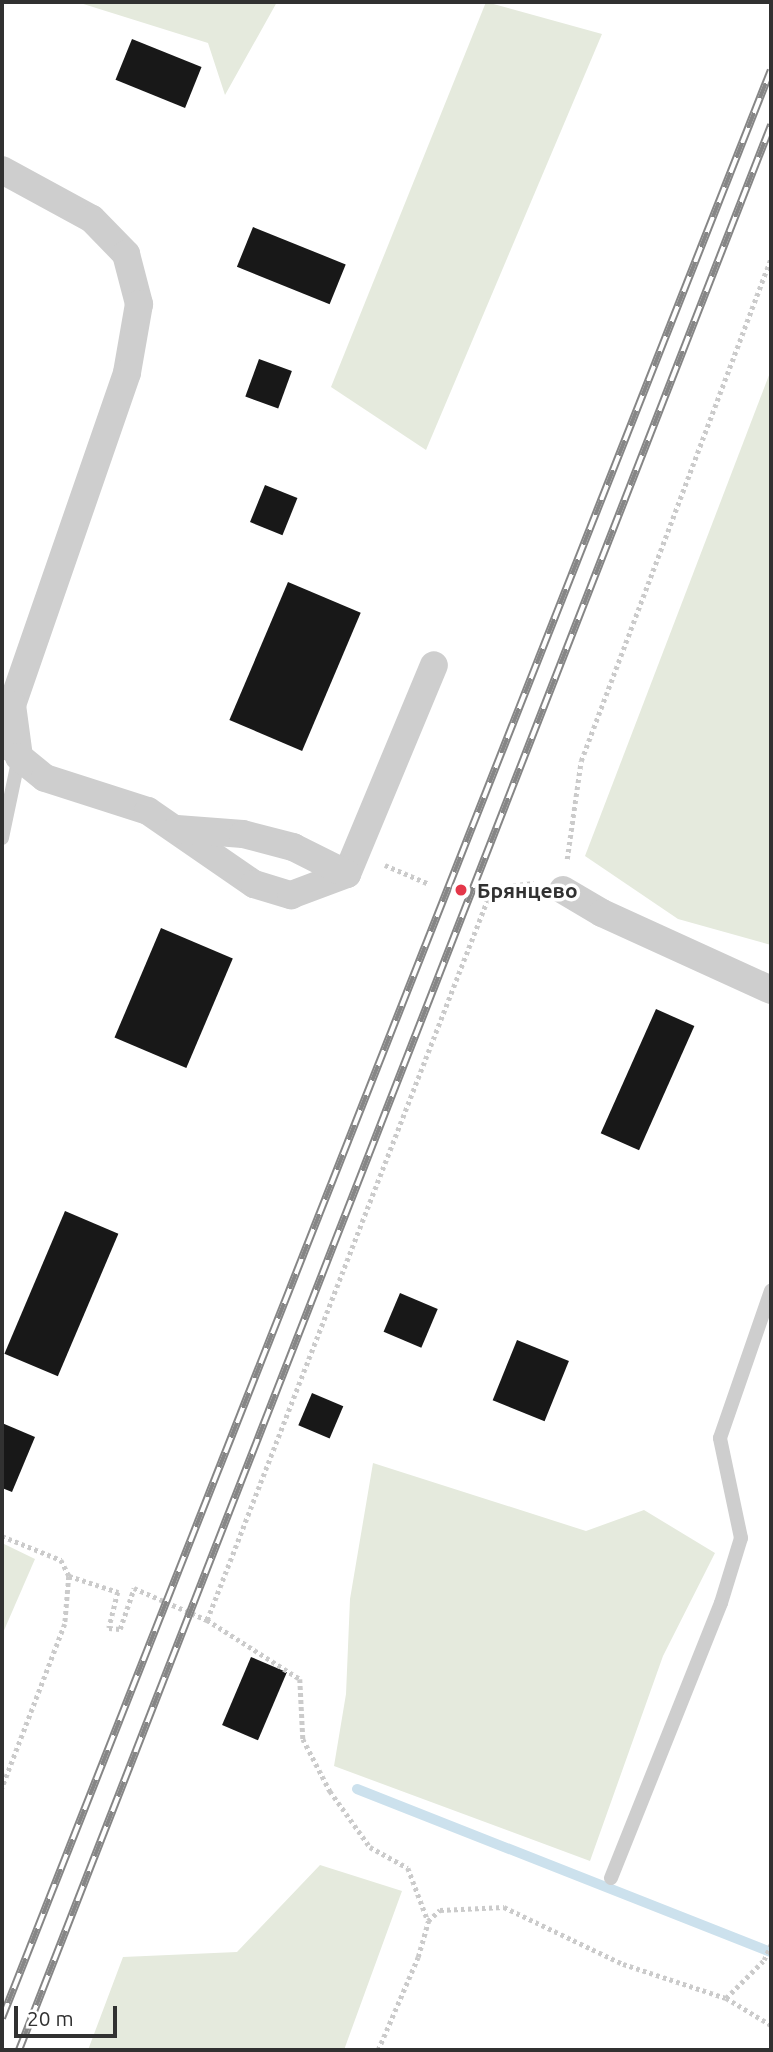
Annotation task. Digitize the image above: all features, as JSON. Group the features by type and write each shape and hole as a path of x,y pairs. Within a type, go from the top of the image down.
{"street":[{"path":"2,170 92,219 126,254 139,304 127,373 12,705 10,754 45,778 148,811 254,884 291,895 347,874 434,666"},
{"path":"174,829 243,834 293,847 347,874"},
{"path":"563,890 602,913 771,990"}],"lane":[{"path":"2,838 10,754"},
{"path":"611,1878 721,1603 741,1538 720,1438 771,1291"}],"path":[{"path":"207,1620 492,888 530,883 563,890 581,761 771,258"},
{"path":"2,1536 61,1560 69,1576 65,1625 2,1788"},
{"path":"69,1576 118,1592 109,1628 120,1629 134,1588 207,1620 300,1679 303,1739 330,1791 370,1847 408,1868 428,1921"},
{"path":"378,2050 418,1957 428,1921 440,1910 504,1907 623,1964 726,1998 771,2025"},
{"path":"726,1998 764,1960 771,1944"}],"shaded area":[{"path":"77,2 277,2 225,95 208,43"},
{"path":"486,2 602,34 426,450 331,387"},
{"path":"771,370 771,945 678,919 585,856"},
{"path":"373,1463 586,1531 644,1510 715,1553 663,1656 590,1861 334,1766 346,1694 350,1599"},
{"path":"2,1543 35,1559 2,1635"},
{"path":"320,1865 402,1891 344,2050 88,2050 123,1957 237,1952"}],"building":[{"path":"132,39 202,67 185,108 116,80"},
{"path":"253,227 346,264 330,304 237,267"},
{"path":"259,359 292,371 278,409 245,397"},
{"path":"265,485 297,498 282,535 250,522"},
{"path":"288,582 361,613 302,751 229,720"},
{"path":"161,928 233,958 186,1068 115,1038"},
{"path":"656,1009 694,1026 639,1150 601,1133"},
{"path":"65,1211 118,1234 58,1376 4,1354"},
{"path":"400,1293 438,1309 421,1348 384,1332"},
{"path":"517,1340 569,1361 545,1421 493,1400"},
{"path":"312,1393 343,1406 330,1439 298,1425"},
{"path":"2,1423 35,1437 12,1492 2,1488"},
{"path":"251,1657 287,1672 258,1740 222,1725"}],"waterway":[{"path":"357,1789 771,1952"}],"railway":[{"path":"2,2018 771,70"},
{"path":"19,2050 771,125"}],"place":[{"name":"Брянцево","path":"461,890"}]}
